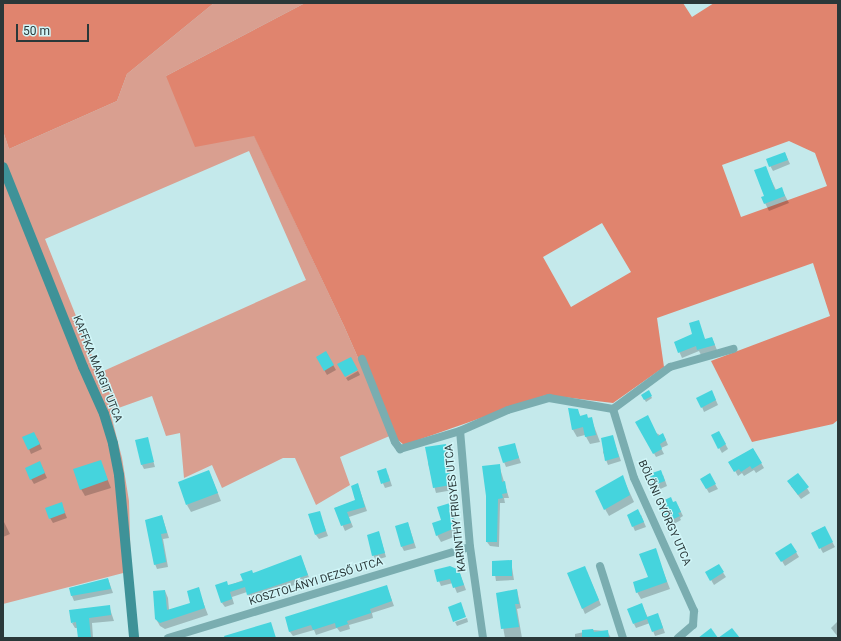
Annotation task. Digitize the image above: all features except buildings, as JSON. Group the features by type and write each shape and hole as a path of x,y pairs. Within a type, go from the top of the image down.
{"street":[{"name":"KAFFKA MARGIT UTCA","path":"3,167 104,414 113,444 118,475 134,638"},
{"path":"613,409 670,367 733,348"},
{"path":"362,359 395,442 400,448 460,431"},
{"name":"KARINTHY FRIGYES UTCA","path":"483,638 470,547 460,431 508,410 549,398 613,409"},
{"name":"BÖLÖNI GYÖRGY UTCA","path":"613,409 634,478 694,611 693,625 678,638"},
{"name":"KOSZTOLÁNYI DEZSŐ UTCA","path":"168,638 470,547"},
{"path":"600,566 623,638"}],"shaded area":[{"path":"3,3 214,3 127,74 117,101 9,149 3,131"},
{"path":"214,3 305,3 166,76 254,135 344,326 392,435 340,457 350,485 316,505 295,458 283,458 222,488 212,465 184,478 180,433 166,436 152,396 110,411 122,458 129,501 131,571 3,604 3,131 9,149 117,101 127,74","holes":["249,151 306,280 99,373 45,239"]},
{"path":"305,3 683,3 692,17 714,3 838,3 838,420 833,424 752,442 711,361 830,316 813,263 657,318 664,367 613,403 546,395 404,445 392,435 344,326 254,136 195,147 166,76","holes":["789,141 815,153 827,186 741,217 722,165","602,223 631,272 571,307 543,257"]}]}
